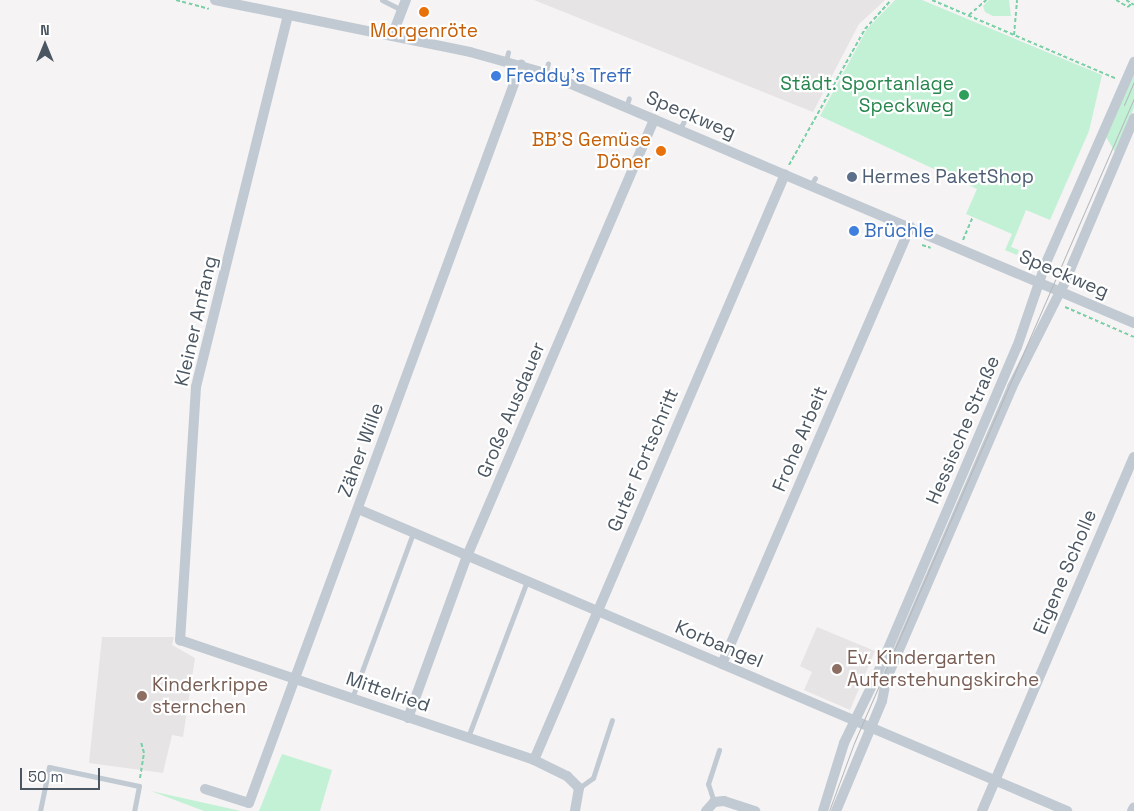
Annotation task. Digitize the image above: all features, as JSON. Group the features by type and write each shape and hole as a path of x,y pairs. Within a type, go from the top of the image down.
{"street":[{"name":"Speckweg","path":"216,5 288,15 392,36 507,56 521,65 546,68 628,102 654,118 682,125 785,174 813,182 908,232 959,248 1134,324"},
{"path":"392,36 403,5"},
{"name":"Kleiner Anfang","path":"180,640 196,387 288,15"},
{"name":"Hessische Straße","path":"823,811 854,720 876,677 1017,347 1038,283 1134,62"},
{"name":"Zäher Wille","path":"205,790 249,804 521,65"},
{"name":"Große Ausdauer","path":"408,718 467,556 654,118"},
{"name":"Hessische Straße","path":"836,811 871,727 886,680 1012,387 1060,292 1134,118"},
{"name":"Guter Fortschritt","path":"534,760 785,174"},
{"name":"Frohe Arbeit","path":"722,664 908,232"},
{"name":"Eigene Scholle","path":"982,811 1134,457"},
{"name":"Korbangel","path":"358,509 1067,811"},
{"name":"Mittelried","path":"180,640 534,760 567,776 579,788"},
{"path":"575,811 579,788"},
{"path":"706,811 714,802 724,801 755,811"},
{"path":"1132,811 1134,807"}],"lane":[{"path":"382,0 403,5"},
{"path":"352,698 413,533"},
{"path":"468,738 527,581"},
{"path":"579,788 593,778 612,720"},
{"path":"714,802 708,784 719,750"},
{"path":"40,811 49,768 139,786 134,811"}],"path":[{"path":"176,0 216,5"},
{"path":"785,174 865,29 891,0"},
{"path":"932,0 1124,82"},
{"path":"969,15 986,0"},
{"path":"1014,35 1017,0"},
{"path":"1116,0 1128,7 1133,4"},
{"path":"1126,0 1133,4"},
{"path":"959,248 973,217"},
{"path":"908,232 928,249 940,251"},
{"path":"1054,302 1134,337"},
{"path":"139,786 144,753 141,742"}],"shaded area":[{"path":"534,0 885,0 859,24 813,112"},
{"name":"Ev. Kindergarten Auferstehungskirche","path":"817,627 875,651 850,710 804,690 812,672 800,666"},
{"name":"Kinderkrippe sternchen","path":"102,637 174,637 172,645 195,658 183,737 172,735 163,773 89,763"}],"green space":[{"name":"Städt. Sportanlage Speckweg","path":"895,0 922,0 1102,75 1089,131 1050,220 1026,210 1011,247 1019,250 1017,255 1005,250 1012,234 966,214 977,189 820,116 867,29"},
{"path":"989,0 1009,0 1011,16 993,16 985,12 983,6"},
{"path":"1134,74 1134,108 1115,152 1106,137"},
{"path":"282,754 332,770 320,811 259,811"},
{"path":"151,791 241,811 204,811"}],"tram line":[{"path":"1124,105 1134,82"},
{"path":"829,811 854,743 1134,98"}],"place":[{"name":"Morgenröte","path":"424,12"},
{"name":"Freddy's Treff","path":"496,76"},
{"name":"Städt. Sportanlage Speckweg","path":"964,95"},
{"name":"BB'S Gemüse Döner","path":"661,151"},
{"name":"Hermes PaketShop","path":"852,177"},
{"name":"Brüchle","path":"854,231"},
{"name":"Ev. Kindergarten Auferstehungskirche","path":"837,669"},
{"name":"Kinderkrippe sternchen","path":"142,696"}]}
